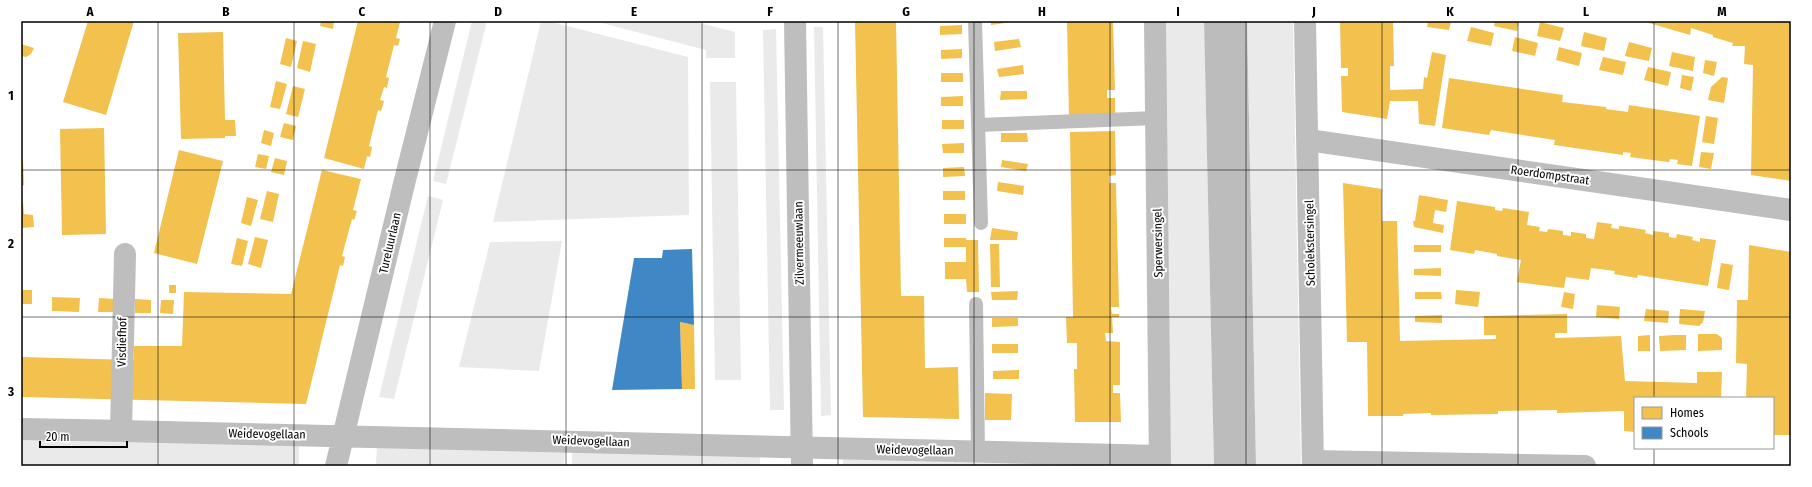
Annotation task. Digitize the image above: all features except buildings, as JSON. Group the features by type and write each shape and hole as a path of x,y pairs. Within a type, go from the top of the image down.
{"street":[{"name":"Tureluurlaan","path":"336,466 445,21"},
{"name":"Zilvermeeuwlaan","path":"795,21 802,457"},
{"name":"Sperwersingel","path":"1155,21 1160,461"},
{"name":"Scholekstersingel","path":"1305,21 1313,464"},
{"name":"Roerdompstraat","path":"1308,140 1791,210"},
{"name":"Visdiefhof","path":"121,430 125,254"},
{"name":"Weidevogellaan","path":"21,428 568,440 802,457 978,452 1160,461"},
{"path":"1313,464 1584,466"}],"lane":[{"path":"975,21 982,223"},
{"path":"978,125 1156,118"},
{"path":"976,304 978,452"}],"shaded area":[{"path":"472,21 487,21 446,184 433,181"},
{"path":"541,21 548,21 688,57 689,215 493,222"},
{"path":"594,21 692,21 735,32 735,58 706,58 706,50"},
{"path":"1162,21 1204,21 1214,466 1170,466"},
{"path":"1204,21 1247,21 1256,466 1214,466"},
{"path":"1247,21 1293,21 1301,466 1256,466"},
{"path":"814,27 823,27 831,415 821,416"},
{"path":"776,29 784,410 770,410 763,30"},
{"path":"710,82 736,82 741,380 715,380"},
{"path":"428,196 443,200 394,399 379,397"},
{"path":"562,241 539,371 459,367 490,242"},
{"path":"21,437 299,443 299,466 21,466"},
{"path":"377,445 565,450 564,466 376,466"},
{"path":"572,450 760,454 760,466 572,466"},
{"path":"843,456 1128,466 843,466"}]}
